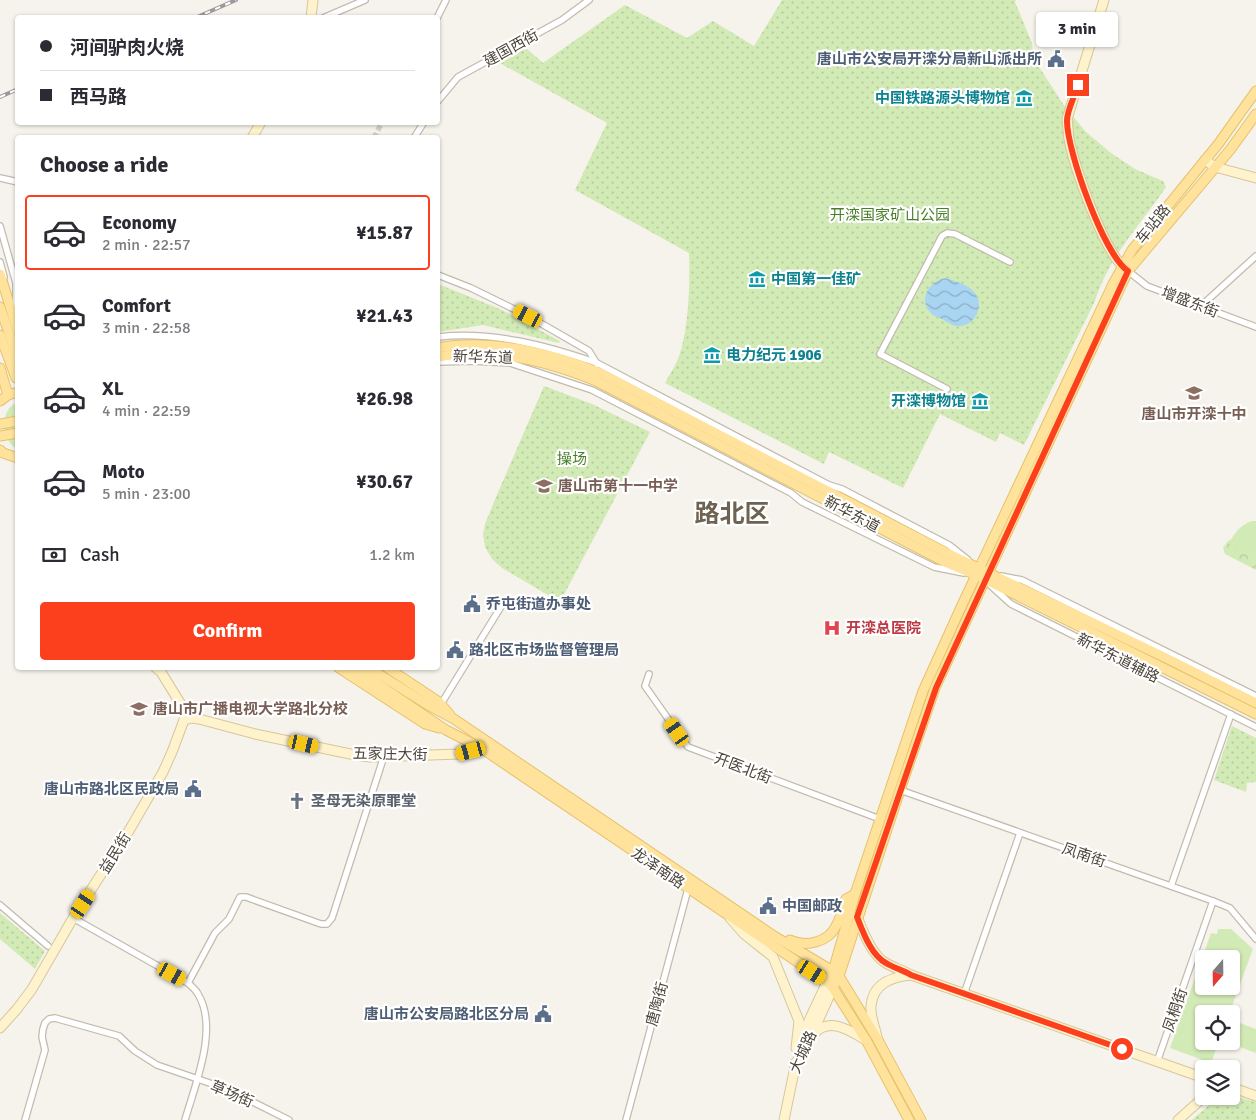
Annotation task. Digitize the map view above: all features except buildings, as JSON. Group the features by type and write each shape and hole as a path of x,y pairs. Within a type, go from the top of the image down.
{"main road":[{"name":"车站路","path":"836,973 855,894 923,692 982,574 1125,269 1132,250 1219,143 1256,91"},
{"name":"车站路","path":"1125,269 1215,167 1256,114"},
{"path":"0,274 15,322"},
{"path":"0,307 15,350"},
{"path":"0,335 15,375"},
{"name":"新华东道","path":"440,348 469,346 521,349 568,360 600,373 982,574 1256,714"},
{"name":"新华东道","path":"440,357 477,354 524,359 596,380 945,562 982,574 1166,658 1256,704"},
{"path":"0,368 2,398 15,393"},
{"path":"0,424 15,422"},
{"path":"0,436 15,434"},
{"path":"1,452 15,457"},
{"name":"车站路","path":"830,985 857,917 936,688 982,574"},
{"path":"343,670 425,724 446,730"},
{"name":"龙泽南路","path":"357,670 446,730 481,748 830,985 866,1040 909,1120"},
{"name":"龙泽南路","path":"372,670 428,706 454,719 774,936 836,973 878,1040 921,1120"},
{"path":"391,670 441,704 454,719"},
{"path":"774,936 805,944 822,939 836,928 846,899 855,894"}],"street":[{"path":"311,15 313,0"},
{"path":"330,15 365,0"},
{"path":"438,15 446,0"},
{"name":"建国西街","path":"440,99 458,77 562,20 589,0"},
{"path":"1104,0 1067,119 1069,139 1093,213 1106,242 1125,269"},
{"path":"1205,160 1215,167 1256,178"},
{"path":"0,178 15,181"},
{"path":"0,226 15,279"},
{"path":"947,389 880,354 942,236 947,233 955,234 1010,262"},
{"path":"1201,306 1256,256"},
{"path":"0,262 15,311"},
{"name":"增盛东街","path":"1125,269 1147,286 1256,327"},
{"path":"440,276 472,288 528,316 589,351 597,363 600,373"},
{"path":"440,337 459,335 533,343 597,363 948,545 982,574"},
{"path":"440,362 510,363 592,390 782,489 802,502 934,567 982,574"},
{"name":"新华东道辅路","path":"982,574 1022,580 1256,696"},
{"name":"新华东道辅路","path":"982,574 1011,604 1256,726"},
{"path":"441,704 502,605"},
{"path":"162,670 184,706 186,711 184,720"},
{"name":"开医北街","path":"649,674 645,686 688,747 880,819"},
{"path":"1171,886 1231,714"},
{"name":"五家庄大街","path":"184,720 199,719 255,734 355,755 461,754 481,748"},
{"name":"益民街","path":"0,1028 26,998 73,918 130,829 163,772 184,720"},
{"path":"188,983 215,933 229,919 240,897 246,897 321,924 327,924 332,918 384,756"},
{"name":"凤南街","path":"900,790 1230,908 1256,939"},
{"path":"964,994 1020,833"},
{"name":"唐陶街","path":"626,1120 688,889"},
{"name":"凤桐街","path":"1157,1062 1213,901"},
{"path":"0,905 48,946"},
{"path":"727,915 744,934 773,956 799,1021 798,1055"},
{"path":"857,917 866,937 879,958 911,975 1195,1075"},
{"name":"草场街","path":"73,918 188,983 198,994 208,1025 207,1040 196,1079 227,1089 289,1120"},
{"path":"878,1040 871,1012 872,1000 876,992 890,978 911,975"},
{"path":"798,1055 830,985"},
{"path":"24,1120 45,1050 42,1037 43,1029 45,1023 55,1018 119,1036 135,1051 157,1065 196,1079 185,1120"},
{"path":"798,1055 806,1050 815,1032 822,1027 830,1025 847,1028 866,1040"},
{"name":"大城路","path":"784,1120 798,1055"},
{"path":"1240,1090 1256,1096"},
{"path":"1178,1120 1195,1105"}],"green space":[{"name":"开滦国家矿山公园","path":"782,0 1016,0 1015,2 1032,43 1034,59 1065,107 1086,132 1111,153 1135,169 1163,181 1166,187 1108,270 1095,301 1024,445 1000,433 996,442 940,414 903,488 829,452 824,464 665,383 682,348 687,321 689,253 575,190 607,123 498,62 526,48 543,63 625,5 687,38 713,21 754,46"},
{"path":"440,285 500,309 560,341 559,343 483,325 440,332"},
{"name":"操场","path":"544,386 592,404 650,432 560,602 502,568 492,559 485,547 483,535 485,524 496,497"},
{"path":"15,404 15,448 7,439 4,424 7,411"},
{"path":"1252,521 1256,521 1256,558 1229,544 1238,530"},
{"path":"1231,539 1230,544 1256,558 1256,570 1225,554 1223,548"},
{"path":"1232,726 1256,738 1256,782 1247,783 1246,792 1214,780"},
{"path":"0,913 45,951 35,969 0,939"},
{"path":"1218,929 1231,929 1253,949 1240,984 1240,950 1205,950 1211,933 1217,934"},
{"path":"1195,978 1195,995 1236,995 1232,1005 1195,1005 1195,1050 1216,1050 1212,1060 1203,1060 1170,1048"},
{"path":"1240,1023 1256,1029 1256,1053 1240,1047"},
{"path":"1240,1098 1256,1102 1256,1120 1192,1120 1209,1105 1240,1105"}],"water":[{"path":"945,278 968,287 976,295 979,305 977,315 970,323 956,326 933,315 927,307 925,301 930,286"}],"tunnel":[{"path":"376,135 380,125"}],"railway":[{"path":"202,15 236,0"},
{"path":"0,97 15,90"}],"place":[{"name":"唐山市公安局开滦分局新山派出所","path":"1056,59"},
{"name":"中国铁路源头博物馆","path":"1024,98"},
{"name":"中国第一佳矿","path":"757,279"},
{"name":"电力纪元 1906","path":"712,355"},
{"name":"唐山市开滦十中","path":"1194,393"},
{"name":"开滦博物馆","path":"980,401"},
{"name":"唐山市第十一中学","path":"544,486"},
{"name":"乔屯街道办事处","path":"472,604"},
{"name":"开滦总医院","path":"832,628"},
{"name":"路北区市场监督管理局","path":"455,650"},
{"name":"唐山市广播电视大学路北分校","path":"139,709"},
{"name":"唐山市路北区民政局","path":"193,789"},
{"name":"圣母无染原罪堂","path":"297,801"},
{"name":"中国邮政","path":"768,906"},
{"name":"唐山市公安局路北区分局","path":"543,1014"}],"district":[{"name":"路北区","path":"732,513"}],"route":[{"path":"1078,85 1067,119 1069,139 1093,213 1106,242 1122,266 1128,271 936,688 857,917 872,948 879,958 886,963 911,975 1122,1049"}]}
